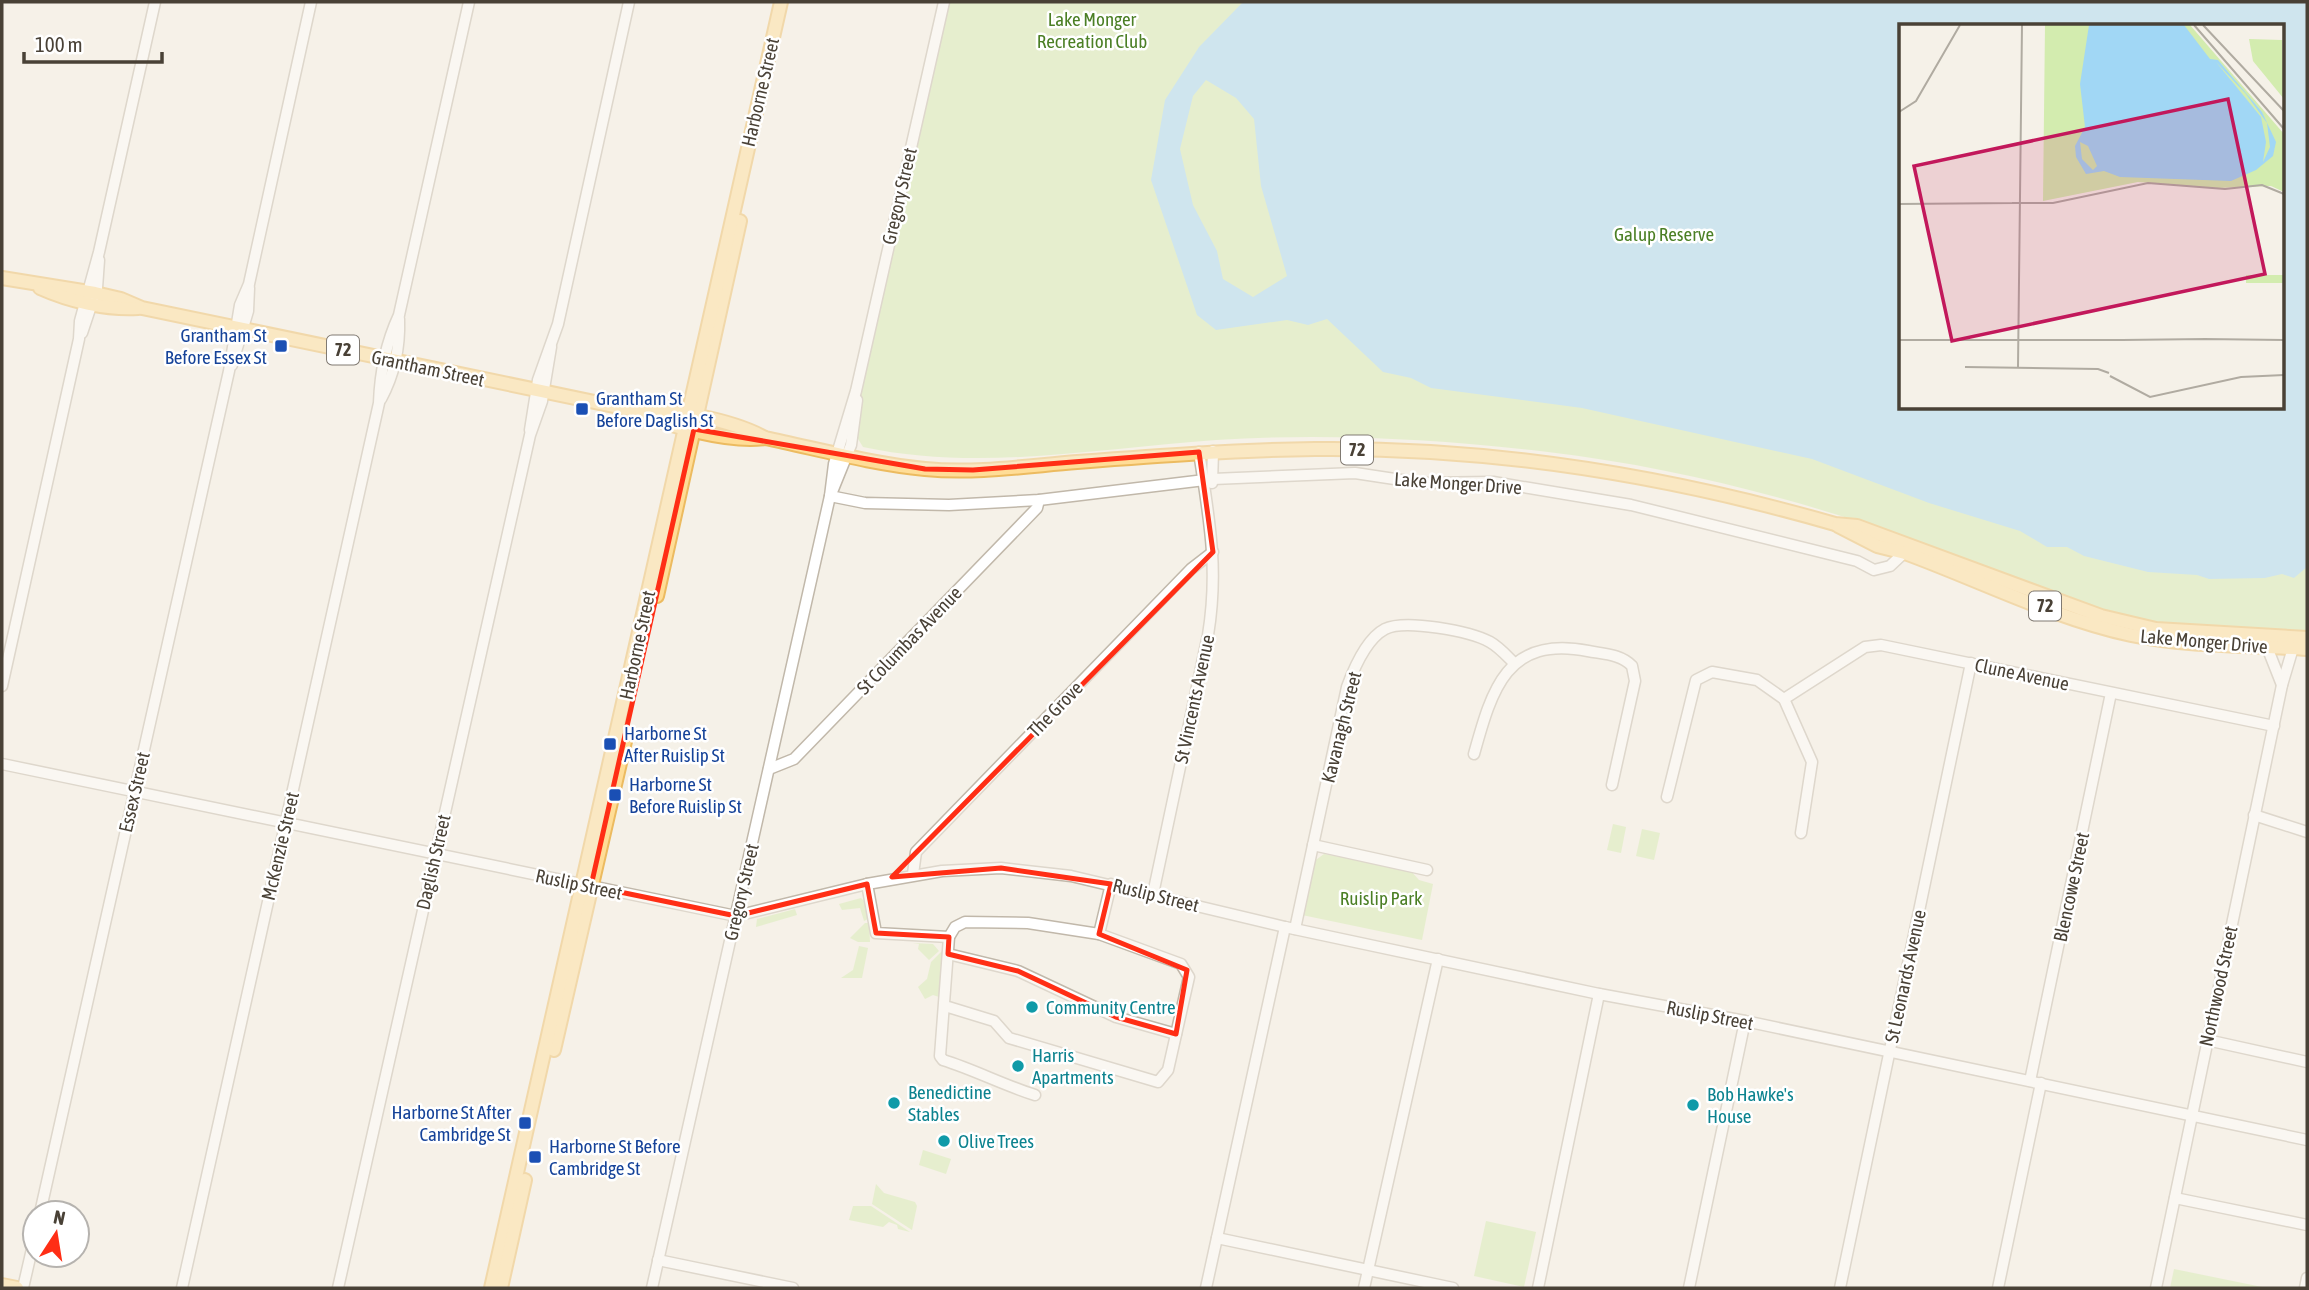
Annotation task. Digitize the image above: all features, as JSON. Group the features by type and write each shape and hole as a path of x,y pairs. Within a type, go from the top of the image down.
{"main road":[{"name":"Harborne Street","path":"690,422 781,2"},
{"name":"Harborne Street","path":"501,1288 647,602 789,2"},
{"name":"Grantham Street","path":"2,278 37,286 60,286 90,297 633,410 654,409 690,422 750,429 765,438 873,460"},
{"name":"Lake Monger Drive","path":"873,460 925,469 972,471 1213,451 1390,450 1483,455 1565,464 1700,489 1835,524 1857,526 2093,625 2133,635 2196,644 2307,649"},
{"name":"Lake Monger Drive","path":"1908,549 2101,616 2156,629 2307,639"},
{"name":"Harborne Street","path":"491,1288 587,885"},
{"path":"2,1285 17,1288"}],"street":[{"path":"2,686 155,2"},
{"name":"Essex Street","path":"43,1199 239,328 240,305 249,284 311,2"},
{"name":"McKenzie Street","path":"182,1288 389,360 390,335 399,315 469,2"},
{"name":"Daglish Street","path":"338,1288 530,435 530,415 540,391 551,348 629,2"},
{"name":"Gregory Street","path":"652,1288 944,2"},
{"name":"St Vincents Avenue","path":"1207,480 1213,451"},
{"name":"St Vincents Avenue","path":"1153,894 1208,635 1214,593 1207,480 1199,452"},
{"name":"Lake Monger Drive","path":"830,496 865,503 949,505 1039,500 1207,480 1355,473 1421,482 1493,482 1631,505 1857,561 1874,570 1890,566 1908,549"},
{"name":"St Columbas Avenue","path":"769,769 794,759 1037,508 1039,500"},
{"name":"The Grove","path":"913,874 916,852 1191,569 1213,552"},
{"name":"Kavanagh Street","path":"1206,1288 1290,928 1313,845 1348,687 1357,664 1380,633 1405,625 1472,635 1496,646 1514,663"},
{"name":"Clune Avenue","path":"1784,699 1872,645 2274,726"},
{"path":"1474,754 1488,706 1514,663 1542,649 1558,646 1619,657 1630,663 1634,681 1612,785"},
{"path":"2267,647 2282,685"},
{"name":"Northwood Street","path":"2156,1288 2254,815 2282,685 2293,648"},
{"name":"St Leonards Avenue","path":"1840,1288 1971,663"},
{"path":"1667,797 1692,691 1700,677 1720,673 1757,680 1784,699 1812,762 1801,833"},
{"name":"Blencowe Street","path":"1998,1288 2111,693"},
{"name":"Ruslip Street","path":"2,764 736,916 913,874 1001,868 1111,884 1290,928 2307,1140"},
{"path":"2254,815 2307,832"},
{"path":"1313,845 1427,870"},
{"path":"867,884 876,933 949,937"},
{"path":"1099,934 1111,884"},
{"path":"946,1006 994,1021 1009,1038 1153,1082 1162,1079 1168,1070 1189,976 1181,964 1099,934 1028,923 981,921 958,925 949,937 946,1006 939,1051 943,1060 977,1070 992,1081 1035,1095"},
{"path":"948,954 1018,971 1116,1017 1176,1034"},
{"path":"1364,1288 1437,959"},
{"path":"1538,1288 1599,994"},
{"path":"1689,1288 1745,1021"},
{"path":"2207,1040 2307,1062"},
{"path":"2175,1198 2307,1225"},
{"path":"1217,1238 1453,1288"},
{"path":"658,1260 793,1288"},
{"path":"23,1288 27,1269"},
{"path":"2305,1288 2307,1278"}],"highlighted area":[{"path":"694,429 925,469 973,470 1199,452 1213,552 892,877 1001,868 1111,884 1099,934 1187,970 1176,1034 1116,1017 1018,971 948,954 949,937 876,933 867,884 736,916 591,886"}],"green space":[{"name":"Galup Reserve","path":"949,2 2307,2 2307,633 2190,628 2123,616 2093,608 1922,543 1831,513 1691,476 1596,458 1382,438 1299,437 1216,440 1039,456 951,458 863,447 855,434 861,392"},
{"path":"1613,824 1626,827 1621,853 1607,850"},
{"path":"1642,829 1660,833 1654,860 1636,856"},
{"name":"Ruislip Park","path":"1324,854 1410,870 1419,880 1433,884 1422,940 1302,915 1313,862"},
{"path":"861,898 867,904 868,919 864,921 860,908 842,910 839,904"},
{"path":"795,909 797,915 756,927 757,919"},
{"path":"865,923 869,923 870,942 858,942 850,938"},
{"path":"913,943 933,944 939,951 929,960 918,949 919,944"},
{"path":"859,946 868,948 862,978 841,978 853,970"},
{"path":"942,951 939,997 933,995 925,999 918,987 927,979 931,962"},
{"path":"923,1150 951,1159 946,1174 919,1165"},
{"path":"876,1184 884,1193 915,1202 917,1206 912,1230 872,1204"},
{"path":"853,1206 871,1206 910,1232 898,1229 897,1225 889,1222 883,1227 849,1220"},
{"path":"1486,1221 1536,1232 1524,1287 1474,1276"},
{"path":"2174,1269 2267,1288 2170,1288"}],"water":[{"name":"Galup Reserve","path":"1243,2 2307,2 2307,567 2294,578 2282,574 2265,578 2209,579 2197,575 2148,572 2084,556 2067,547 2047,547 2020,531 1929,503 1812,459 1582,408 1431,388 1411,378 1383,372 1327,319 1308,325 1287,320 1216,330 1197,315 1151,180 1165,100 1199,47","holes":["1206,80 1236,98 1254,119 1261,186 1287,276 1253,297 1223,279 1217,251 1193,205 1180,149 1193,96"]}],"place":[{"name":"Grantham St Before Essex St","path":"281,346"},
{"name":"Grantham St Before Daglish St","path":"582,409"},
{"name":"Harborne St After Ruislip St","path":"610,744"},
{"name":"Harborne St Before Ruislip St","path":"615,795"},
{"name":"Community Centre","path":"1032,1007"},
{"name":"Harris Apartments","path":"1018,1066"},
{"name":"Benedictine Stables","path":"894,1103"},
{"name":"Bob Hawke's House","path":"1693,1105"},
{"name":"Harborne St After Cambridge St","path":"525,1123"},
{"name":"Olive Trees","path":"944,1141"},
{"name":"Harborne St Before Cambridge St","path":"535,1157"}],"park label":[{"name":"Lake Monger Recreation Club","path":"1092,30"}]}
